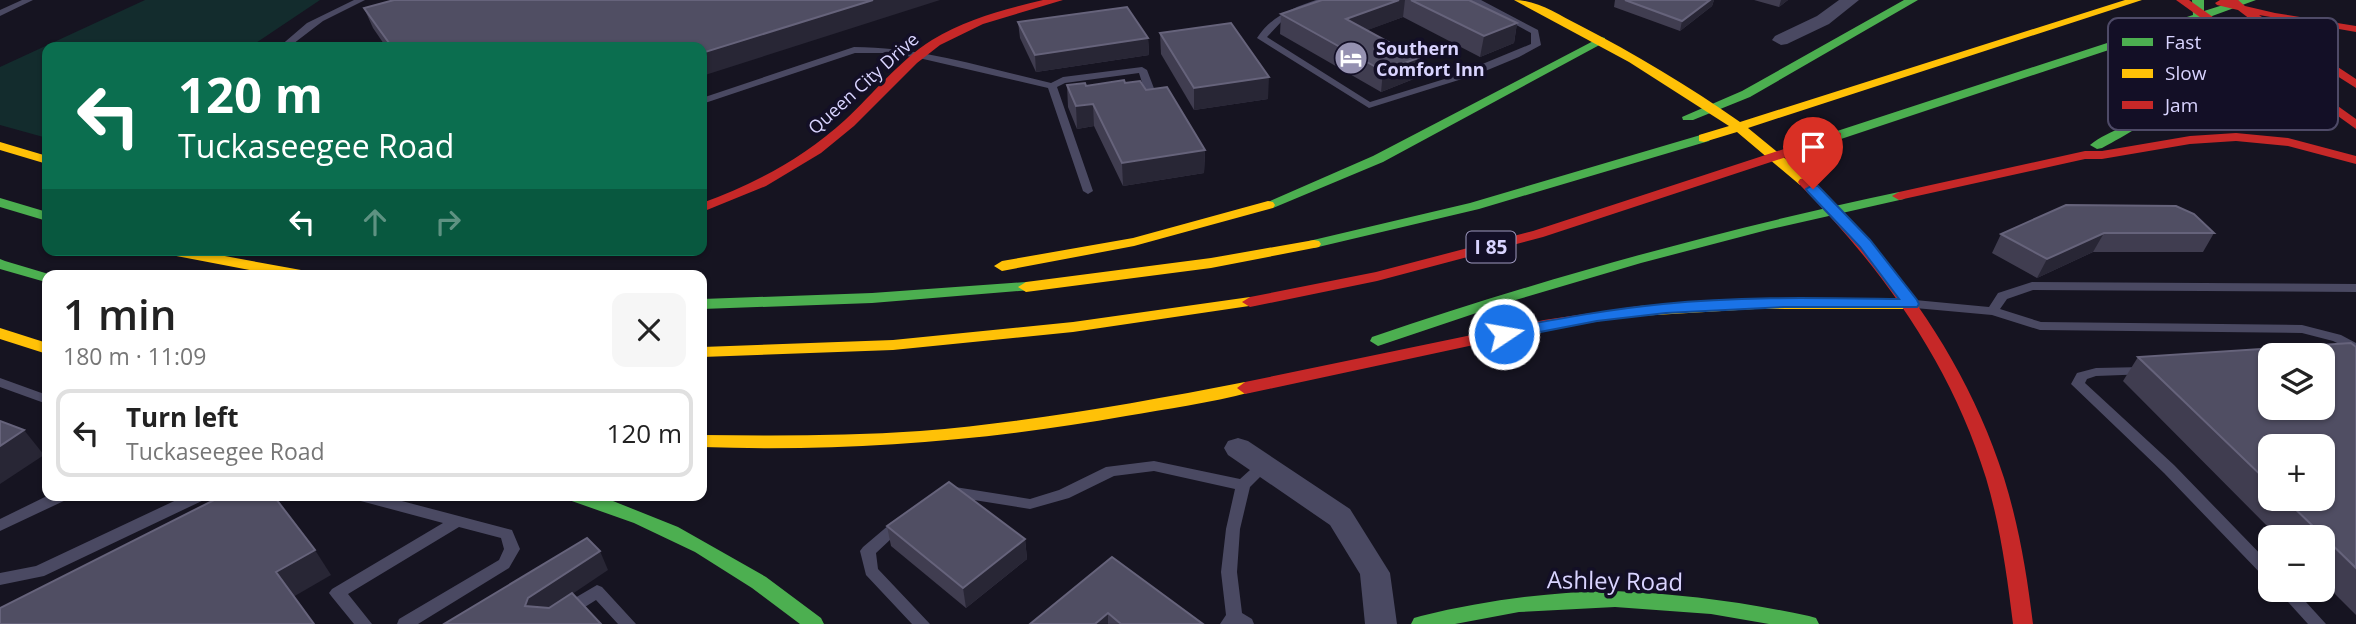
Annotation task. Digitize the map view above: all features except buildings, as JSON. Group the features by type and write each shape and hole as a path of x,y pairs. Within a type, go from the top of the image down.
{"main road":[{"name":"Queen City Drive","path":"707,206 744,193 799,164 850,123 919,55 967,27 1057,0"},
{"path":"1520,0 1601,40 1719,111 1813,189 1865,243 1911,304 1952,373 1991,465 2010,533 2022,624"},
{"path":"1674,122 1746,94 1912,0"},
{"name":"I 85","path":"707,304 952,294 1070,283 1218,262 1375,231 1498,199 2136,0"},
{"path":"2182,0 2241,18"},
{"path":"2212,0 2241,3 2289,18"},
{"path":"2241,3 2257,18"},
{"name":"I 85","path":"2195,18 2241,3"},
{"path":"2201,4 2214,18"},
{"path":"2338,26 2356,29"},
{"path":"991,268 1160,237 1294,196 1394,150 1601,40"},
{"name":"I 85","path":"707,352 848,348 1009,334 1210,309 1342,284 1538,234 2108,47"},
{"path":"2338,72 2356,84"},
{"path":"2338,112 2356,125"},
{"path":"2085,155 2091,148 2127,130"},
{"path":"1258,384 1440,318 1633,259 1733,233 2085,155 2102,155 2208,138 2240,137 2294,144 2356,160"},
{"path":"0,146 42,159"},
{"path":"1218,262 1518,176"},
{"path":"0,202 42,215"},
{"path":"198,256 274,270"},
{"path":"1,265 42,277"},
{"path":"1,265 42,284"},
{"path":"707,304 930,277"},
{"path":"707,441 845,440 975,431 1079,418 1597,316 1742,304 1911,304"},
{"path":"0,333 42,347"},
{"path":"594,501 648,519 724,557 814,624"},
{"name":"Ashley Road","path":"1421,624 1493,607 1559,599 1641,598 1777,616 1809,624"}],"street":[{"path":"1781,40 1823,20 1850,0"},
{"path":"1238,448 1340,517 1375,573 1381,624"}],"lane":[{"path":"0,13 29,0"},
{"path":"289,42 302,29 329,13 361,0"},
{"path":"1325,0 1303,7 1266,28 1262,38 1369,105 1437,86 1500,63 1536,45 1535,32 1479,2"},
{"path":"1479,2 1494,0"},
{"path":"707,99 854,50 885,50 919,55 1052,86 1063,80 1142,70 1150,91 1124,94"},
{"path":"1052,86 1088,191"},
{"path":"1058,103 1071,101"},
{"path":"1993,311 2002,296 2032,286 2356,288"},
{"path":"1911,304 1993,311 2040,326 2302,329 2337,338 2356,348"},
{"path":"2160,371 2096,372 2082,376 2078,384 2169,469 2258,562"},
{"path":"0,382 42,398"},
{"path":"1236,621 1229,572 1233,529 1244,485 1265,465"},
{"path":"932,502 955,492 1030,504 1064,494 1111,471 1154,466 1244,485"},
{"path":"0,525 50,501"},
{"path":"0,579 39,572 188,501"},
{"path":"380,501 506,534 512,549 504,564 405,624"},
{"path":"911,516 868,551 871,571 922,624"},
{"path":"365,624 337,593 458,521"},
{"path":"545,624 597,591 628,624"},
{"path":"2297,602 2318,624"}],"green space":[{"path":"145,0 320,0 257,42 54,42"},
{"path":"42,48 42,137 0,125 0,67"}],"traffic: fast":[{"path":"1688,117 1746,94 1912,0"},
{"path":"2198,0 2199,18"},
{"path":"2195,18 2250,0"},
{"path":"1268,205 1378,159 1601,40"},
{"path":"1836,136 2108,47"},
{"path":"2097,145 2126,130"},
{"path":"1314,244 1474,206 1704,138"},
{"path":"1378,341 1571,278 1701,242 1899,196"},
{"path":"0,202 42,215"},
{"path":"0,264 42,277"},
{"path":"707,304 872,298 1026,287"},
{"path":"594,501 641,518 702,547 759,582 814,624"},
{"path":"1421,624 1519,604 1615,599 1711,606 1809,624"}],"traffic: slow":[{"path":"1520,0 1670,80 1740,128 1805,182"},
{"path":"1704,138 2136,0"},
{"path":"0,146 42,159"},
{"path":"1002,266 1134,242 1268,205"},
{"path":"1026,287 1211,263 1314,244"},
{"path":"198,256 274,270"},
{"path":"707,352 893,345 1073,327 1250,302"},
{"path":"1639,311 1755,304 1911,304"},
{"path":"0,333 42,347"},
{"path":"707,441 851,441 966,433 1106,414 1245,388"}],"traffic: jam":[{"path":"707,206 762,183 816,150 936,43 979,22 1057,0"},
{"path":"2182,0 2207,18"},
{"path":"2231,0 2255,18"},
{"path":"2221,3 2287,18"},
{"path":"2338,26 2356,29"},
{"path":"2338,72 2356,84"},
{"path":"2338,112 2356,125"},
{"path":"1250,302 1377,276 1538,234 1836,136"},
{"path":"1899,196 2085,155 2102,155 2190,140 2236,137 2288,142 2356,160"},
{"path":"1805,182 1836,213 1894,281 1919,318 1963,395 2000,496 2023,624"},
{"path":"1245,388 1544,325 1639,311"}],"place":[{"name":"Southern Comfort Inn","path":"1351,58"}],"route":[{"path":"1504,334 1597,316 1666,308 1785,303 1911,304 1865,243 1813,189"}]}
